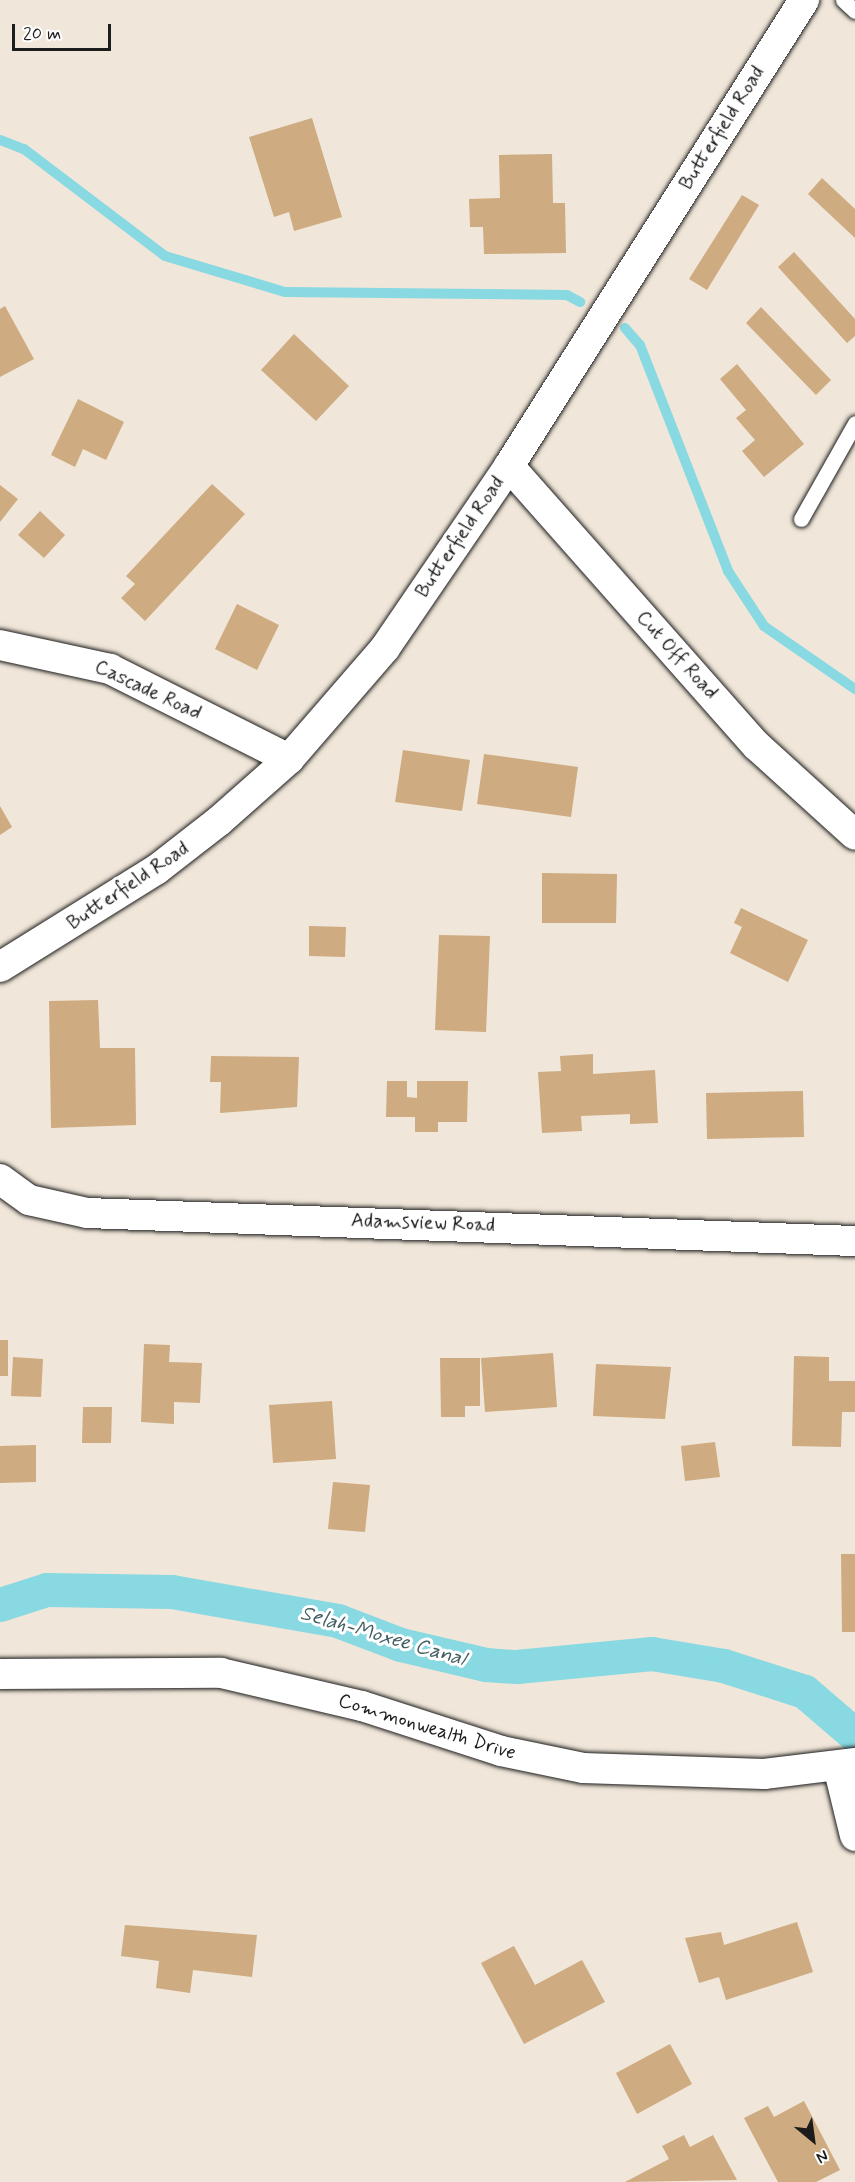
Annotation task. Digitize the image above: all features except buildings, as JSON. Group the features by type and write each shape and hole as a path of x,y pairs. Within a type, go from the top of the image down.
{"street":[{"name":"Butterfield Road","path":"0,967 156,870 289,759 385,648 509,466 804,0"},
{"name":"Cut Off Road","path":"509,466 757,746 855,835"},
{"name":"Cascade Road","path":"0,645 110,669 289,759"},
{"name":"Adamsview Road","path":"0,1179 29,1200 87,1213 855,1241"},
{"name":"Commonwealth Drive","path":"0,1674 221,1673 362,1706 501,1751 583,1768 764,1774 846,1764"},
{"path":"846,1764 855,1836"}],"lane":[{"path":"843,0 855,11"},
{"path":"801,519 855,423"}],"waterway":[{"path":"0,140 24,149 165,256 285,292 567,295 580,302"},
{"path":"625,328 640,345 728,571 764,626 855,689"},
{"name":"Selah-Moxee Canal","path":"0,1605 47,1590 172,1592 338,1621 401,1645 486,1665 517,1667 652,1654 724,1666 805,1692 855,1735"}]}
